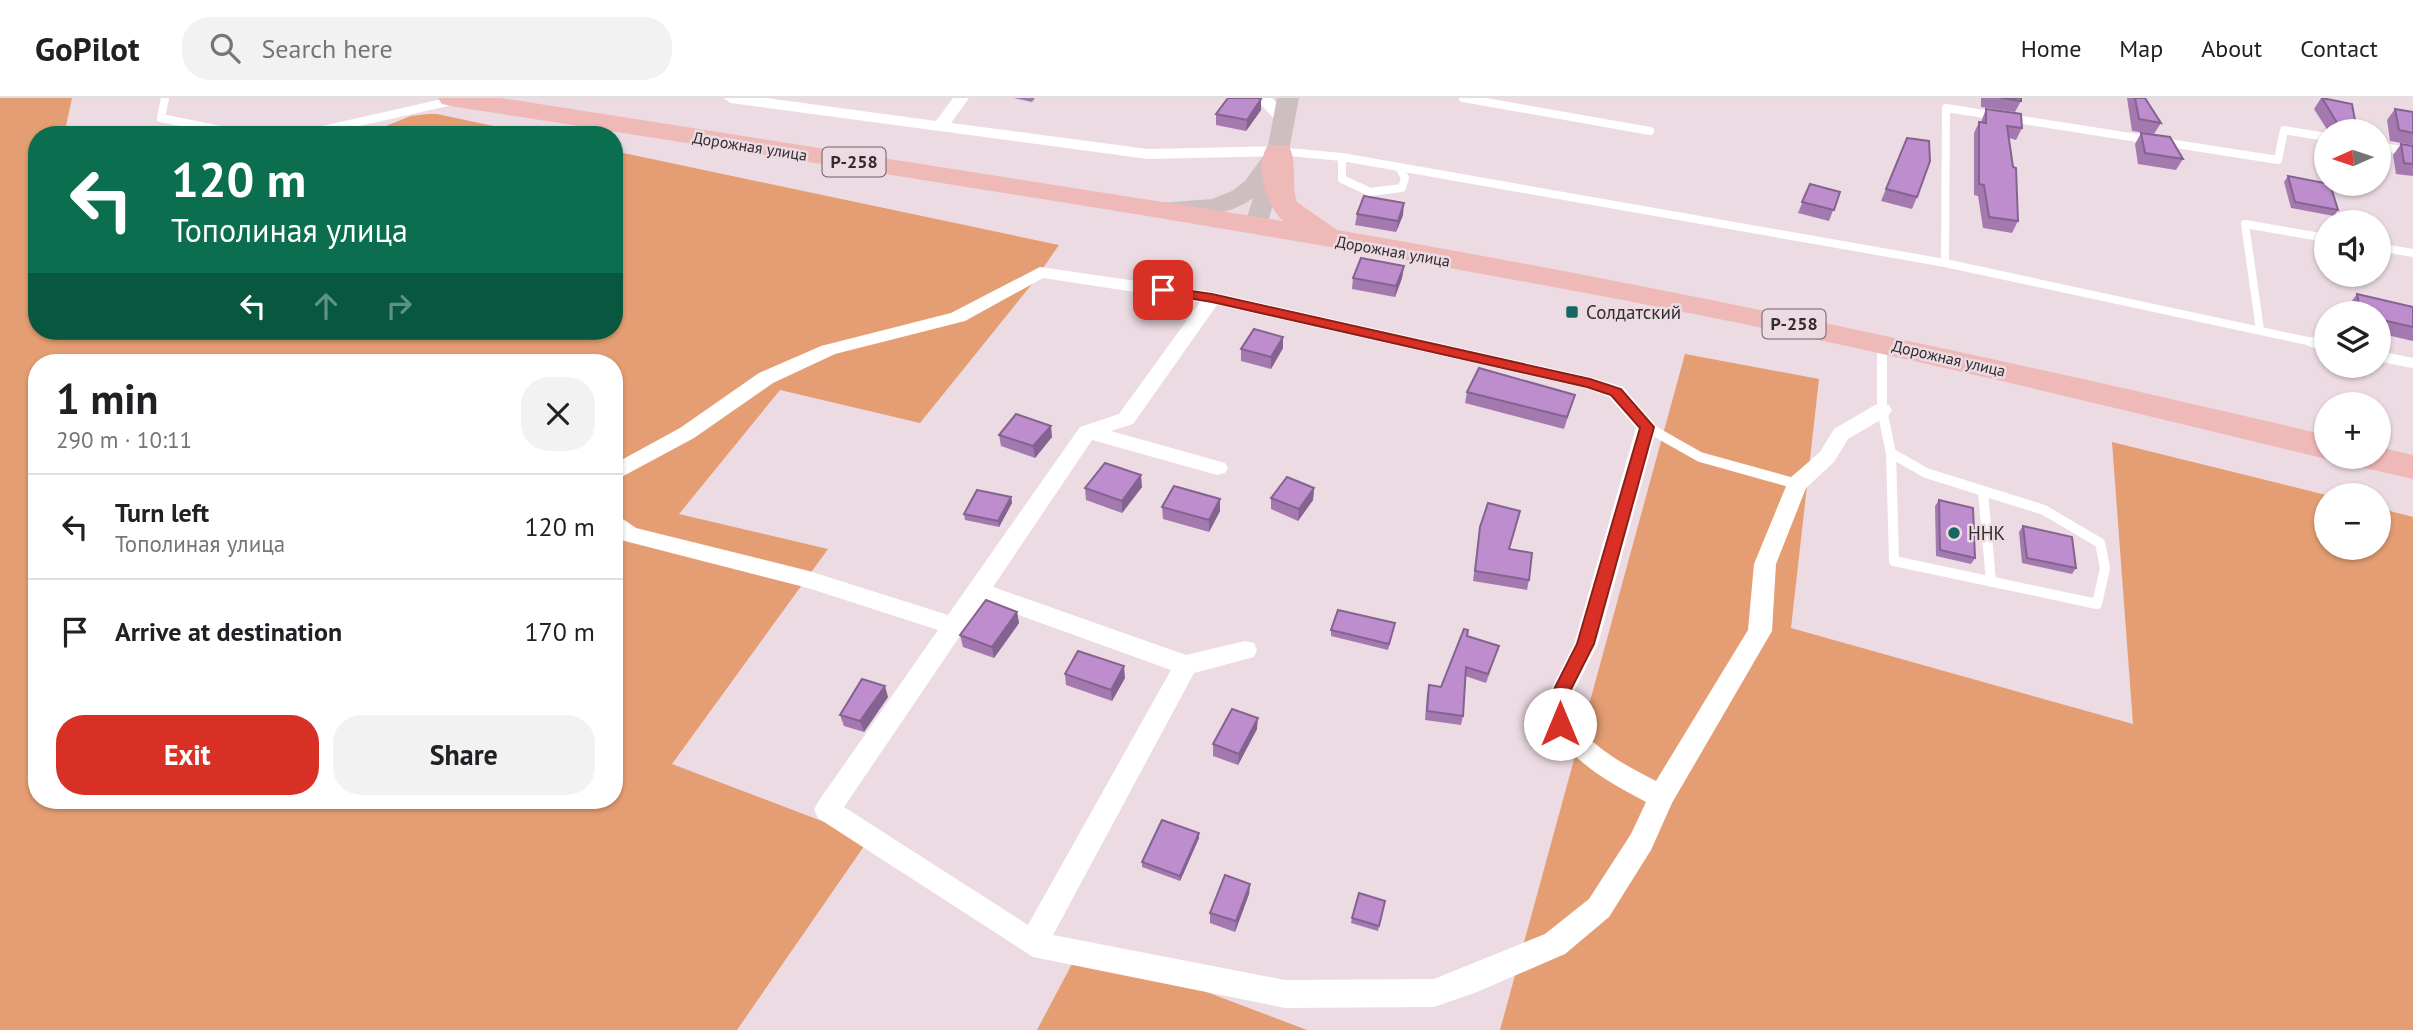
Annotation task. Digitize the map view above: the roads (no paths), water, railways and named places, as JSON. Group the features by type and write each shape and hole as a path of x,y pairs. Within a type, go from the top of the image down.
{"highway":[{"name":"Дорожная улица","path":"455,99 1256,227 1715,308 1882,343 2314,444"},
{"path":"1278,151 1278,198 1287,212 1326,233 1363,246"},
{"path":"2391,462 2413,467"}],"street":[{"path":"731,98 942,124 1148,154 1278,151"},
{"path":"942,124 961,98"},
{"path":"1256,227 1278,151 1285,108 1263,98"},
{"path":"1146,209 1205,207 1230,202 1249,193 1261,180 1278,151"},
{"path":"623,469 687,433 766,378 828,350 958,317 1040,272 1212,298 1590,383 1616,392 1647,427 1586,644 1555,705 1565,732 1597,760 1661,797"},
{"path":"1212,298 1126,419 1087,432 827,810 1033,944 1285,993 1434,993 1555,944 1599,908 1641,842 1661,797 1760,631 1765,564 1797,484 1827,457 1841,434 1882,410"},
{"path":"1087,432 1217,468"},
{"path":"623,529 629,534 808,580 954,626"},
{"path":"978,591 1186,666 1245,650"},
{"path":"1033,944 1186,666"}],"lane":[{"path":"165,98 161,118 201,126"},
{"path":"1463,98 1650,131"},
{"path":"1939,98 1947,108 1945,263"},
{"path":"340,126 455,99"},
{"path":"1947,108 2278,160 2284,130 2314,136"},
{"path":"2391,148 2413,152"},
{"path":"1278,151 1342,157 1945,263 2314,342"},
{"path":"1342,157 1342,179 1358,191 1387,193 1402,188 1405,178 1399,167"},
{"path":"2260,330 2245,224 2314,236"},
{"path":"2391,249 2413,253"},
{"path":"1882,343 1882,410 1891,453 1894,561 2097,604 2105,568 2101,543 2043,510 1921,472 1891,453"},
{"path":"2391,359 2413,363"},
{"path":"1647,427 1668,444 1693,454 1797,484"},
{"path":"1983,491 1991,582"}],"place":[{"name":"Солдатский","path":"1572,312"},
{"name":"ННК","path":"1954,533"}]}
